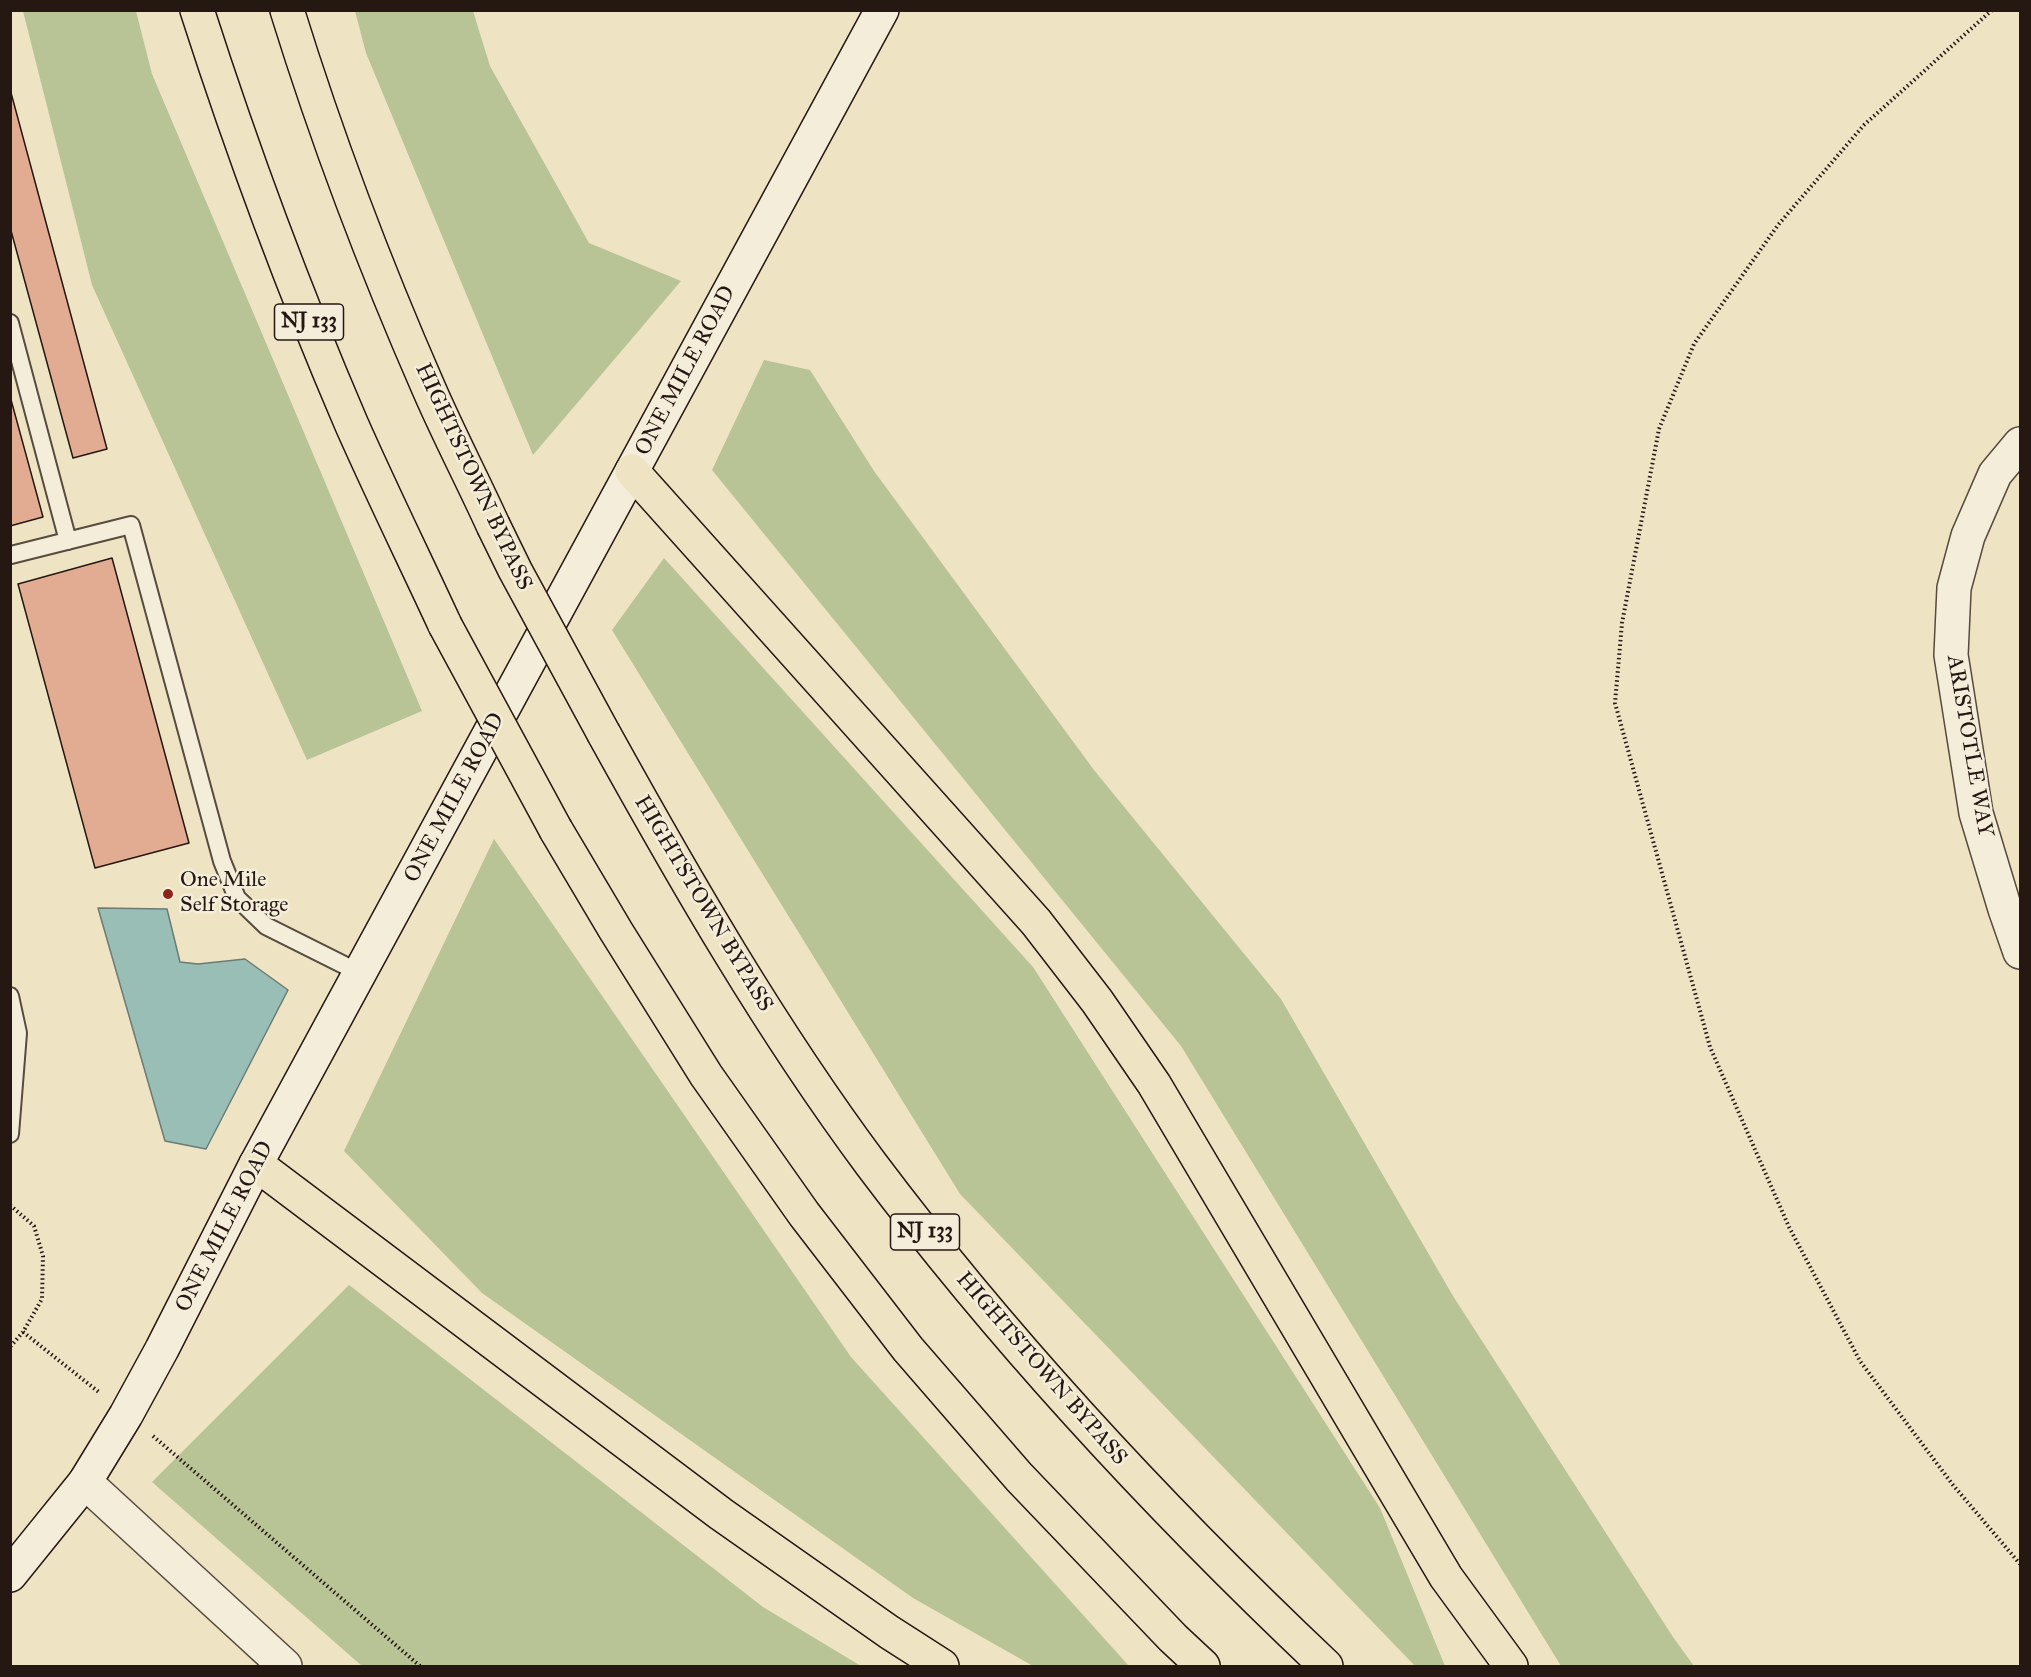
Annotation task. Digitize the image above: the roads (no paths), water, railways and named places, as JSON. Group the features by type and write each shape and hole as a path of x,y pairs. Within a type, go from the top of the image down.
{"highway":[{"name":"NJ 133","path":"197,10 228,107 299,299 352,425 444,625 556,830 616,931 706,1075 804,1214 908,1349 1019,1478 1173,1638 1203,1666"},
{"name":"HIGHTSTOWN BYPASS","path":"287,10 308,79 378,266 429,389 493,525 604,734 689,886 770,1017 871,1163 973,1294 1081,1419 1233,1578 1326,1666"},
{"path":"632,471 1036,922 1097,1000 1154,1084 1446,1577 1511,1666"},
{"path":"256,1164 722,1514 889,1632 942,1666"}],"street":[{"name":"ONE MILE ROAD","path":"10,1575 85,1482 126,1414 162,1349 256,1164 882,10"},
{"name":"ARISTOTLE WAY","path":"2020,444 1995,474 1968,536 1954,588 1951,654 1976,813 2004,909 2020,952"},
{"path":"85,1482 285,1666"}],"lane":[{"path":"10,322 68,541"},
{"path":"11,555 131,525 222,861 237,898 266,926 360,973"},
{"path":"10,996 18,1033 10,1134"}],"water":[{"path":"98,908 167,909 180,962 198,964 245,959 288,990 206,1149 165,1141"}],"place":[{"name":"One Mile Self Storage","path":"168,894"}]}
